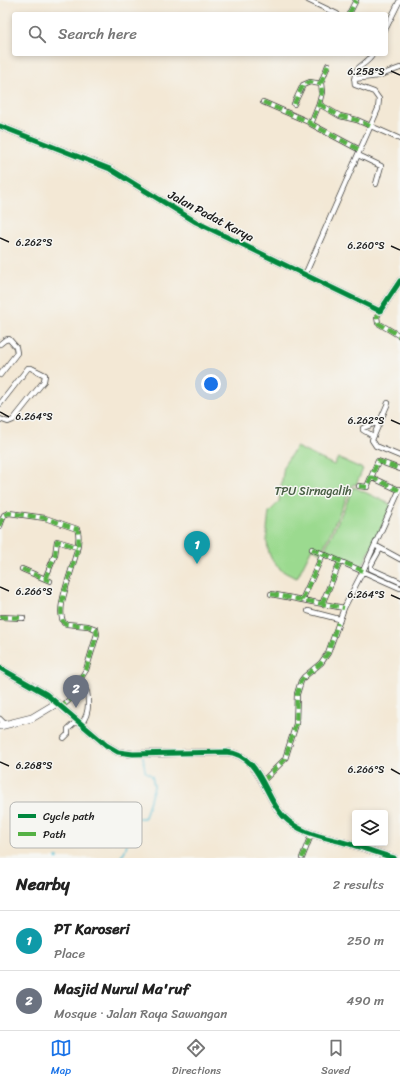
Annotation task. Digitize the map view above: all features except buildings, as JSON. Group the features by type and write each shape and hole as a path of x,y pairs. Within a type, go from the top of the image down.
{"street":[{"path":"308,0 333,12"},
{"path":"350,12 356,0"},
{"path":"388,24 400,0"},
{"path":"305,275 378,109 379,99 374,92 355,85 354,79 356,70 359,66 369,61 372,56"},
{"path":"311,123 322,92 320,84 328,65"},
{"path":"354,79 378,76 399,70"},
{"path":"294,104 303,85 310,82 320,84"},
{"path":"263,102 311,123 381,166 376,184"},
{"path":"319,104 340,116 357,120 400,139"},
{"name":"Jalan Padat Karya","path":"0,126 110,169 196,222 380,311"},
{"path":"400,281 377,317 378,323 400,335"},
{"path":"0,344 5,340 10,340 16,347 17,353 0,375"},
{"path":"0,404 28,368 34,369 45,375 44,381 13,420 8,422 0,419"},
{"path":"388,403 373,436 372,443 400,456"},
{"path":"373,436 363,430 363,428 379,422"},
{"path":"359,486 366,487 379,461 400,469"},
{"path":"263,781 285,758 296,724 297,694 301,681 321,663 328,653 339,619 363,572 400,490 371,477"},
{"path":"0,526 6,513 45,518 77,529 79,535 77,547 64,594 62,618 64,623 67,624 92,627 96,629 97,634 86,670 79,681 76,694 59,705 32,718 2,723"},
{"path":"22,569 48,580 57,541 77,547"},
{"path":"374,546 400,558"},
{"path":"312,549 400,588"},
{"path":"380,549 372,563 371,569 400,582"},
{"path":"302,600 323,554"},
{"path":"322,604 340,562"},
{"path":"271,594 344,608"},
{"path":"308,611 339,619"},
{"path":"0,617 23,618"},
{"path":"0,668 46,694 112,750 125,754 200,752 235,753 250,763 263,781 282,816 296,827 311,835 352,844 394,858"},
{"path":"64,738 68,734 68,729 86,717 88,706 87,692"},
{"path":"302,858 311,835"}],"green space":[{"name":"TPU Sirnagalih","path":"296,447 334,465 338,458 363,469 356,485 353,484 321,553 312,548 297,578 286,573 272,560 267,543 269,512 279,502 284,465"},
{"path":"354,487 392,505 362,567 325,549"}],"waterway":[{"path":"142,818 145,817 154,786 152,776 145,771 143,756"},
{"path":"120,858 126,848"}],"marked path":[{"path":"350,12 356,0"},
{"path":"328,65 321,83 322,92 319,104 311,124 360,150"},
{"path":"294,104 303,85 310,82 321,84"},
{"path":"263,102 311,123"},
{"path":"319,104 340,116 357,120 370,126"},
{"path":"380,311 377,317 378,323 400,336"},
{"path":"359,486 367,487 378,461 400,469"},
{"path":"371,477 399,490"},
{"path":"0,526 4,515 9,513 45,518 77,529 78,541 76,553 64,592 61,615 64,623 88,626 96,629 97,634 86,670 79,681 76,694 61,707"},
{"path":"45,579 55,555 57,541 77,547"},
{"path":"312,549 363,571"},
{"path":"302,600 323,554"},
{"path":"322,604 340,562"},
{"path":"22,569 50,581"},
{"path":"271,594 344,608"},
{"path":"0,617 23,618"},
{"path":"263,781 285,759 296,724 297,694 301,681 321,663 328,653 338,623"},
{"path":"302,858 311,835"}],"cycle path":[{"path":"0,126 110,169 196,222 380,311 400,281"},
{"path":"0,668 46,694 106,745 118,752 133,754 226,752 237,755 247,760 254,768 276,808 290,823 307,832 394,858"}],"place":[{"name":"PT Karoseri","path":"197,564"},
{"name":"Masjid Nurul Ma'ruf","path":"76,708"}]}
